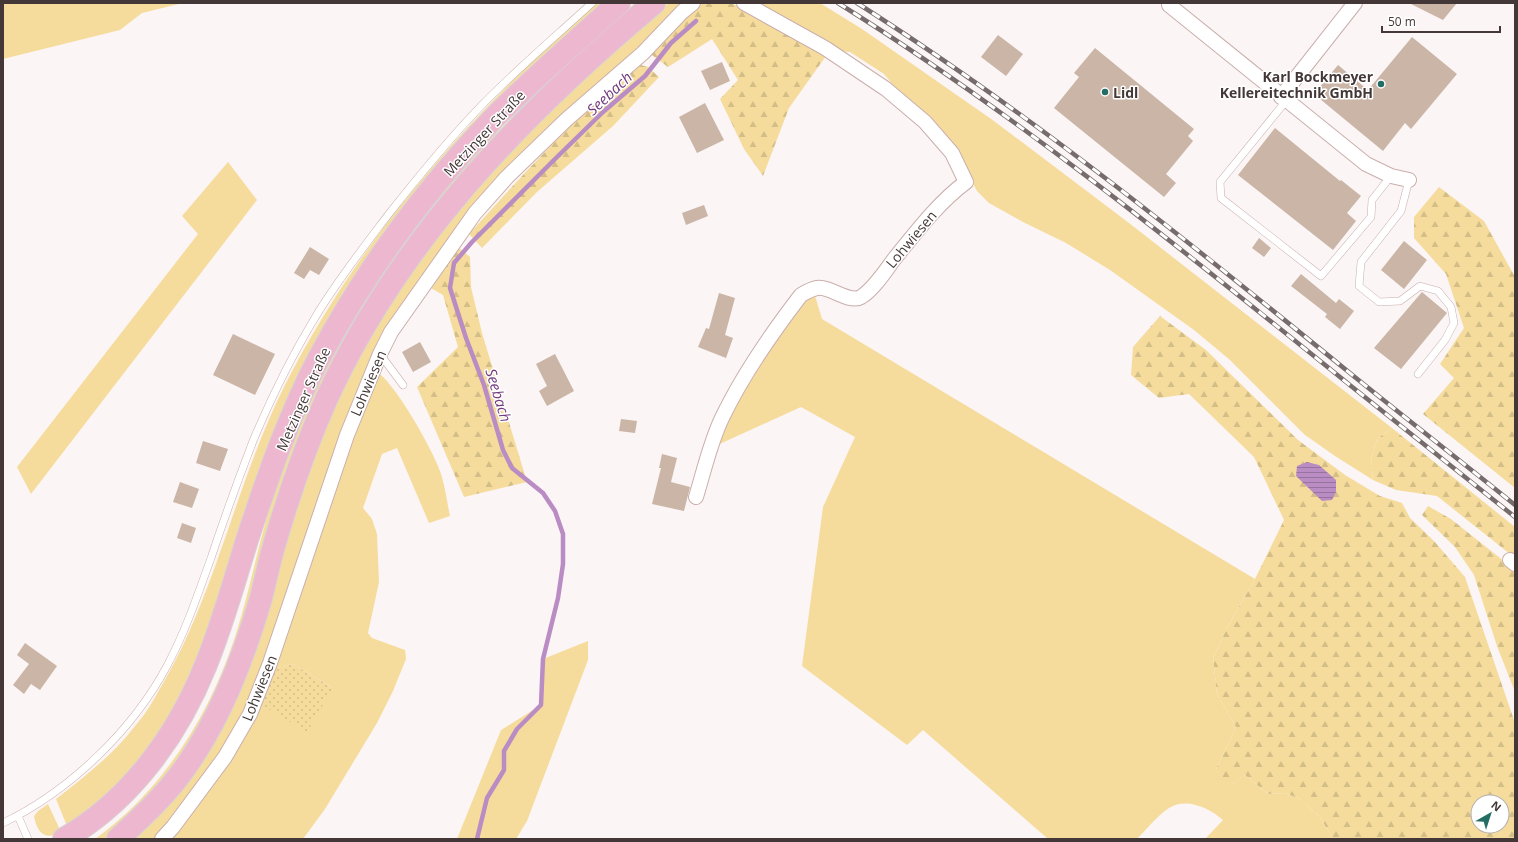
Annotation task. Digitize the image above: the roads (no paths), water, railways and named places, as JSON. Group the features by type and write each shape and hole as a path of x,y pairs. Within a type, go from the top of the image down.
{"main road":[{"name":"Metzinger Straße","path":"64,839 92,820 133,783 160,750 188,704 205,668 220,629 262,495 297,406 318,360 369,274 425,197 476,138 523,90 619,3"},
{"name":"Metzinger Straße","path":"118,839 158,801 171,785 194,755 214,720 232,683 246,647 261,596 274,543 291,486 304,452 350,352 385,292 430,229 470,179 491,156 563,85 654,3"}],"street":[{"name":"Lohwiesen","path":"162,839 209,780 225,757 250,714 270,663 346,435 380,354 391,332 475,213 507,177 567,119 643,53 682,12 693,3"},
{"name":"Lohwiesen","path":"696,497 721,420 750,367 801,295 813,289 823,288 853,299 862,297 877,281 910,239 949,196 966,182 952,153 924,122 886,89 825,48 744,3"},
{"path":"1284,99 1355,3"},
{"path":"1167,4 1366,164 1391,176 1409,180"}],"lane":[{"name":"Metzinger Straße","path":"3,823 18,816 48,797 102,752 140,708 167,665 200,589 253,442 279,380 317,314 342,277 412,184 454,136 514,74 592,3"},
{"path":"1284,99 1220,182 1221,198 1321,276 1371,216 1372,200 1391,176"},
{"path":"1409,180 1401,211 1361,262 1359,286 1379,302 1400,302 1420,286 1438,292 1451,307 1454,323 1445,340 1418,374"},
{"path":"380,354 403,385"},
{"path":"18,816 28,839"}],"waterway":[{"name":"Seebach","path":"477,839 487,798 504,770 504,751 517,729 541,705 543,659 558,598 563,564 563,534 555,511 543,493 512,468 503,450 484,385 466,338 450,288 454,263 472,242 603,112 645,76 671,43 696,21"}],"railway":[{"path":"838,3 905,46 971,92 1100,187 1515,517"},
{"path":"857,3 986,90 1112,183 1515,505"}],"place":[{"name":"Karl Bockmeyer Kellereitechnik GmbH","path":"1381,84"},
{"name":"Lidl","path":"1105,92"}]}
